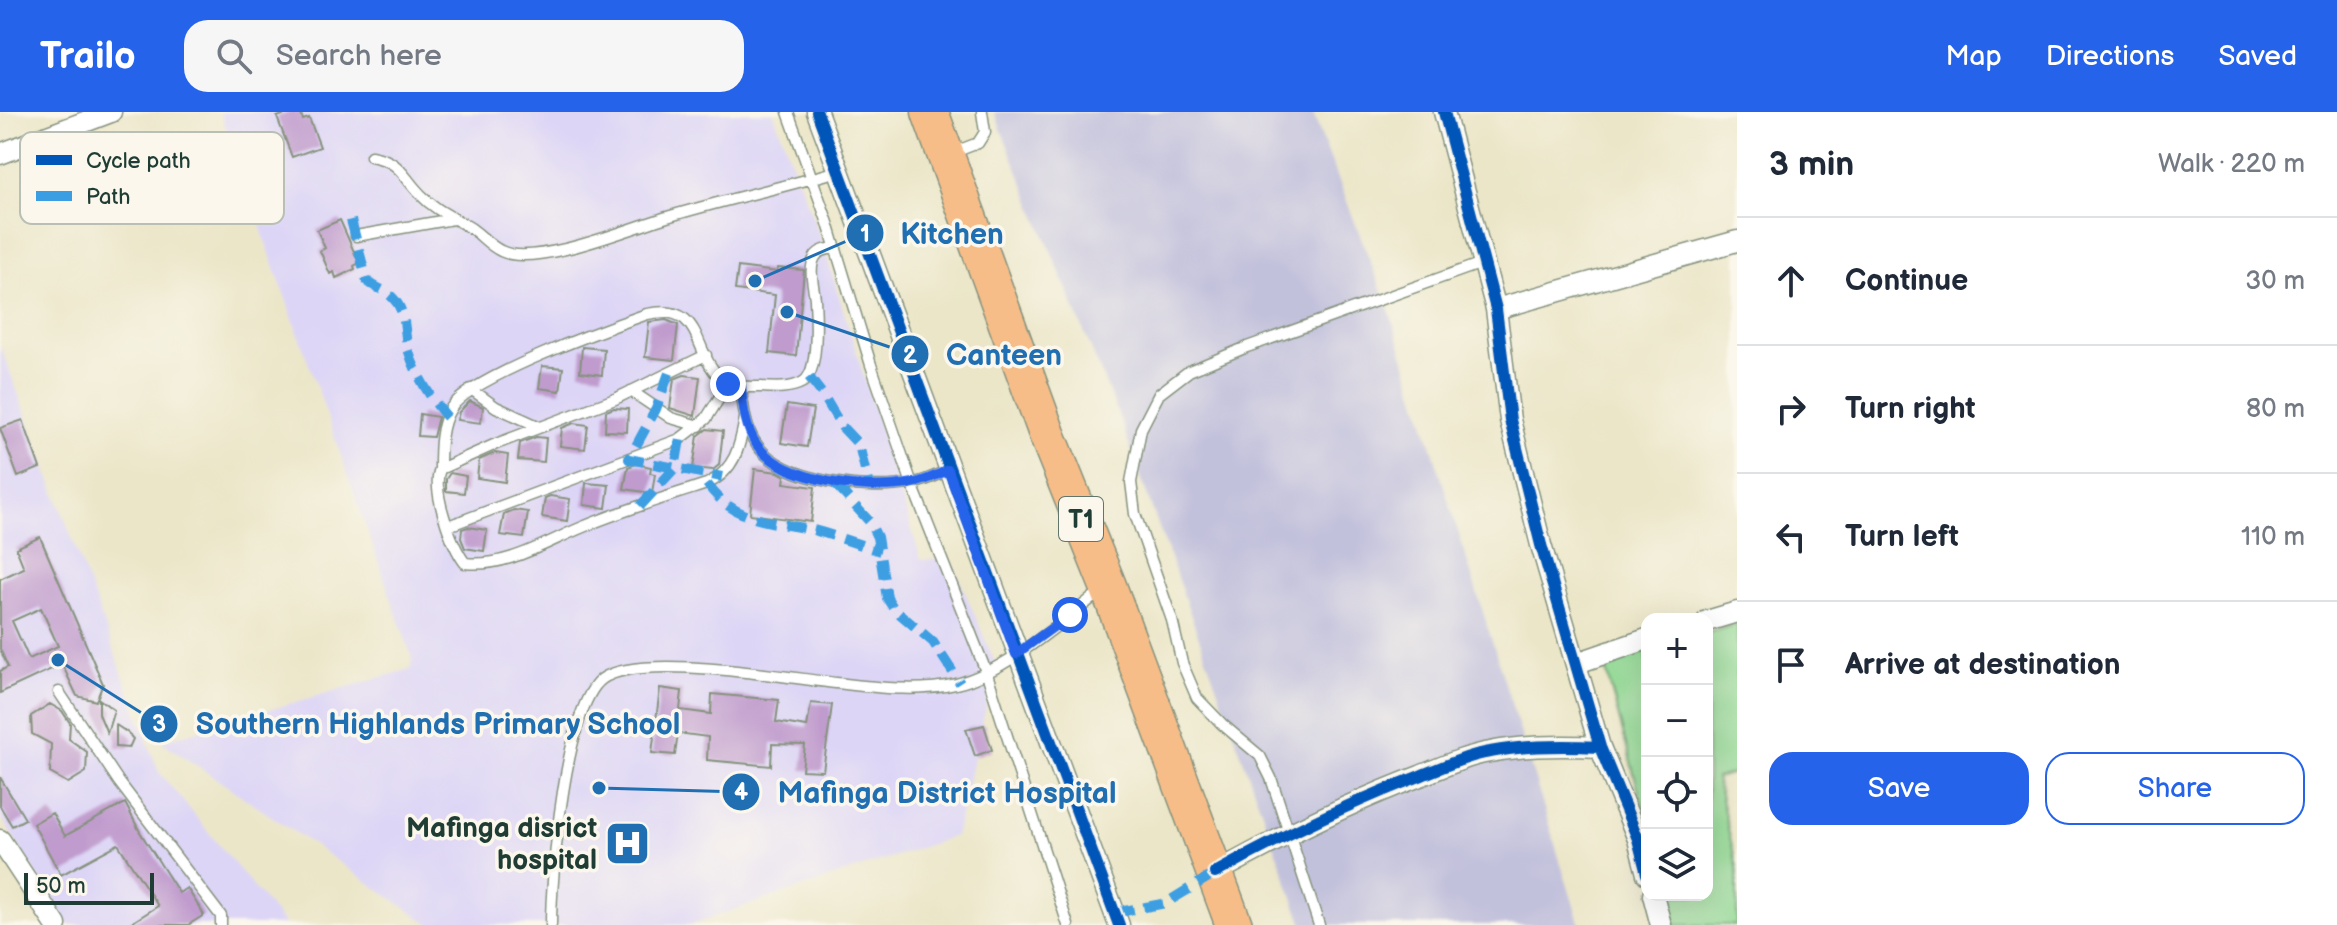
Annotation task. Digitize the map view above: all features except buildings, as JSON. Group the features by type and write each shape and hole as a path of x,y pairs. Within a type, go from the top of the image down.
{"highway":[{"name":"T1","path":"930,112 1047,434 1108,586 1234,925"}],"street":[{"path":"41,132 65,119 111,112"},
{"path":"817,112 1119,925"},
{"path":"1444,112 1496,309 1517,455 1600,747 1641,851"},
{"path":"0,154 20,143"},
{"path":"1496,309 1737,241"},
{"path":"1713,619 1737,612"},
{"path":"1577,663 1641,641"},
{"path":"1215,873 1287,834 1389,787 1485,753 1556,745 1600,747"},
{"path":"3,853 56,925"},
{"path":"1655,901 1661,925"}],"lane":[{"path":"788,112 836,248 871,365 912,484 987,674 1068,925"},
{"path":"946,155 978,143 985,132 982,112"},
{"path":"371,156 399,167 420,195 453,219 505,253 520,256 591,241 838,171"},
{"path":"356,236 453,219"},
{"path":"745,418 735,458 722,477 585,526 509,558 483,565 465,563 457,552 437,479 447,417 457,401 471,389 606,328 663,310 687,320 718,376 728,384 786,387 803,382 809,377 814,355 812,268 815,256 821,251 836,248"},
{"path":"1319,925 1271,778 1260,756 1197,698 1182,663 1172,620 1135,514 1131,482 1141,429 1159,394 1189,371 1247,347 1485,262"},
{"path":"440,469 631,391 706,355"},
{"path":"448,526 680,439 706,419 728,384"},
{"path":"741,386 745,418 757,445 772,460 803,475 835,484 889,486 912,484 948,470"},
{"path":"471,389 496,407 540,427"},
{"path":"631,391 671,418 699,426"},
{"path":"551,925 563,792 585,700 602,679 637,667 679,668 886,688 934,688 987,674 1108,586"},
{"path":"59,692 119,782 221,916 221,925"}],"shaded area":[{"path":"220,112 773,112 824,248 921,560 951,559 996,665 955,836 689,925 431,925 161,741 410,669 413,660 259,224 284,224 284,132 227,132"},
{"path":"994,112 1312,112 1390,312 1580,925 1303,925 1118,414"},
{"path":"0,345 159,772 285,925 68,925 0,816"}],"green space":[{"path":"1737,624 1737,772 1716,778 1737,867 1737,925 1675,925 1669,901 1713,901 1713,631"},
{"path":"1641,653 1641,799 1604,663"}],"marked path":[{"path":"351,220 367,281 398,304 415,369 447,417"},
{"path":"669,373 656,409 629,459 722,477"},
{"path":"809,377 842,427 859,445 869,486"},
{"path":"640,506 675,468 680,439"},
{"path":"707,484 730,507 742,513 768,522 813,530 880,551"},
{"path":"835,484 869,521 877,537 887,598 894,609 933,642 960,683"},
{"path":"1114,913 1166,903 1215,873"}],"cycle path":[{"path":"817,112 1119,925"},
{"path":"1444,112 1496,309 1510,420 1541,545 1600,747 1641,851"},
{"path":"1215,873 1342,809 1463,759 1517,748 1600,747"}],"place":[{"name":"Kitchen","path":"755,281"},
{"name":"Canteen","path":"787,312"},
{"name":"Southern Highlands Primary School","path":"58,660"},
{"name":"Mafinga District Hospital","path":"599,788"},
{"name":"Mafinga disrict hospital","path":"628,843"}],"route":[{"path":"728,384 741,386 745,418 757,445 772,460 803,475 835,484 889,486 912,484 948,470 1016,654 1070,615"}]}
